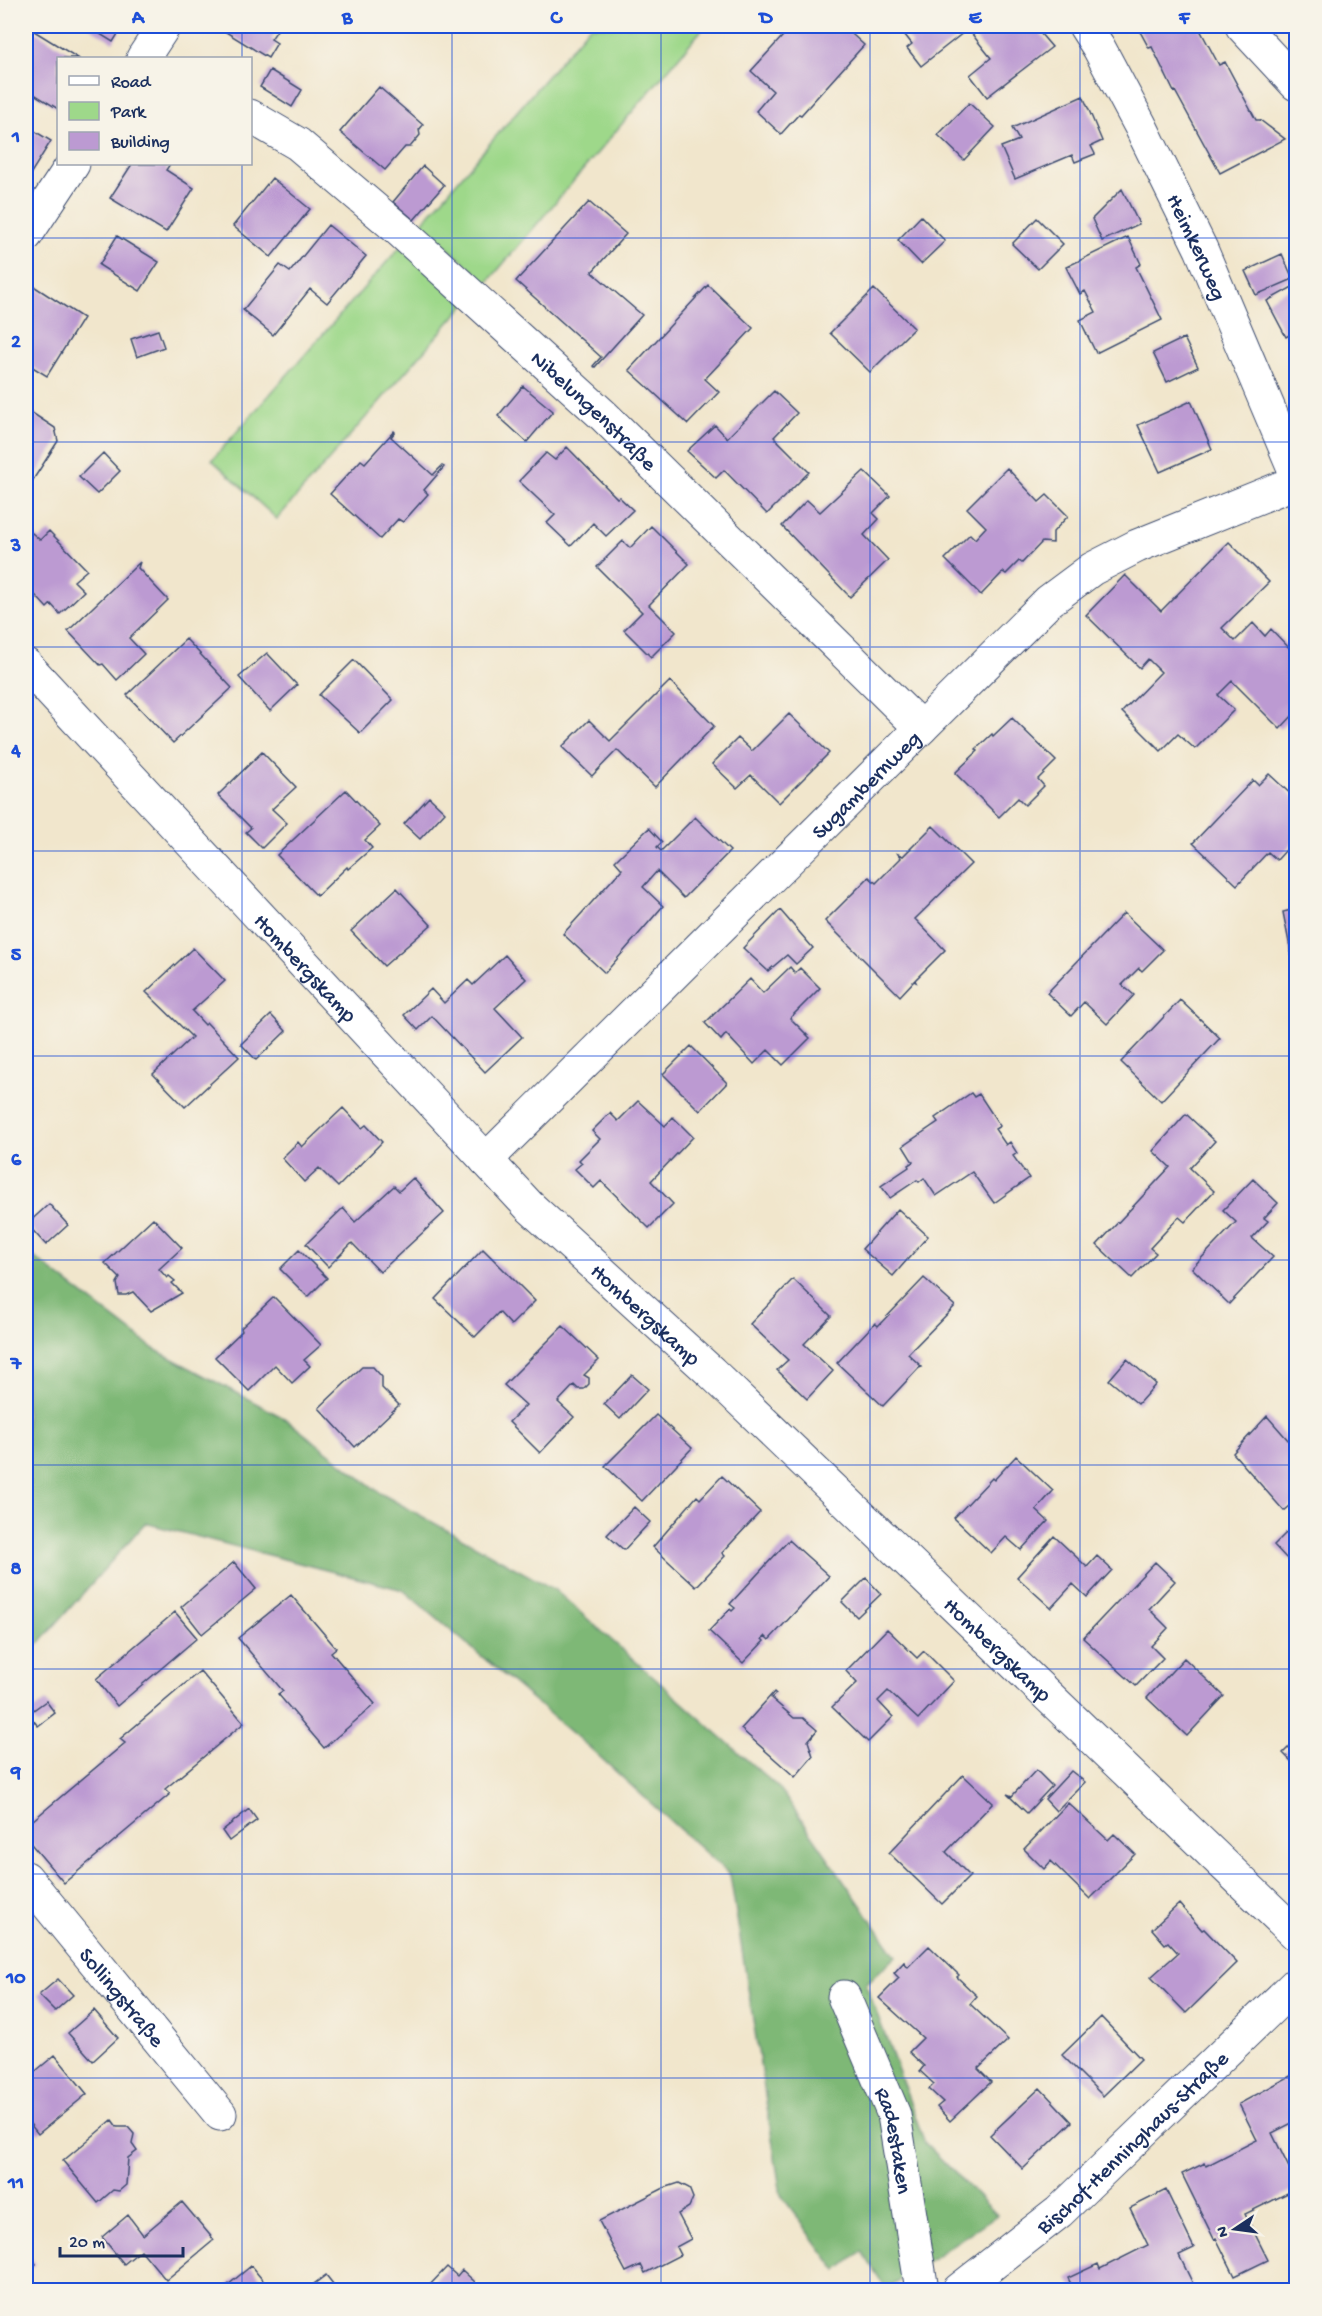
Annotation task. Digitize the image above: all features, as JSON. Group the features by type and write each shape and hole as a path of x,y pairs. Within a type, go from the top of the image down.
{"street":[{"path":"148,57 164,26"},
{"name":"Heimkerweg","path":"1085,26 1140,125 1201,249 1296,473"},
{"path":"1242,26 1296,84"},
{"name":"Nibelungenstraße","path":"252,117 307,152 398,230 604,416 921,728"},
{"path":"26,236 72,165"},
{"name":"Sugambernweg","path":"486,1160 1049,601 1092,569 1137,546 1296,483"},
{"name":"Hombergskamp","path":"26,665 528,1206 711,1372 1296,1934"},
{"name":"Sollingstraße","path":"26,1878 220,2114"},
{"name":"Bischof-Henninghaus-Straße","path":"959,2290 1059,2212 1296,1984"},
{"name":"Radestaken","path":"844,1997 894,2115 922,2290"}],"green space":[{"path":"590,26 705,26 487,283 421,224"},
{"path":"400,247 465,304 277,519 212,460"},
{"path":"26,1251 154,1349 284,1418 380,1493 555,1590 781,1790 896,1956 866,1984 925,2143 997,2215 886,2289 862,2251 837,2271 781,2195 730,1875 590,1748 403,1590 145,1523 26,1658"}],"building":[{"path":"26,26 76,57 57,57 57,108 26,89"},
{"path":"87,26 123,26 113,42"},
{"path":"223,26 280,26 271,39 277,43 268,58 221,29"},
{"path":"792,26 843,26 864,45 781,134 756,111 773,91 751,71"},
{"path":"905,26 1034,26 1052,47 987,97 970,75 991,58 968,29 921,66 907,48 912,44 901,30"},
{"path":"1137,26 1180,26 1181,29 1198,26 1219,65 1225,62 1256,120 1260,120 1285,139 1220,173 1174,92 1152,47 1149,48"},
{"path":"270,70 302,90 292,107 260,87"},
{"path":"379,87 423,125 419,130 420,135 410,147 405,147 385,170 340,132"},
{"path":"1083,96 1102,141 1091,146 1095,154 1075,162 1072,155 1015,179 1001,147 1019,140 1012,128"},
{"path":"969,103 995,127 964,160 938,135"},
{"path":"26,126 51,141 26,181"},
{"path":"131,165 169,165 166,170 194,188 166,232 110,198"},
{"path":"423,166 444,185 414,220 393,202"},
{"path":"272,178 310,209 271,257 233,226"},
{"path":"1122,189 1139,224 1102,241 1092,219"},
{"path":"589,202 626,234 592,272 642,315 595,367 593,366 601,357 516,281"},
{"path":"921,216 945,241 921,264 898,240"},
{"path":"1037,218 1063,244 1038,269 1012,244"},
{"path":"328,225 366,256 327,303 310,289 273,335 243,310 280,265 290,272"},
{"path":"117,236 159,262 140,291 99,265"},
{"path":"1128,237 1141,264 1136,267 1162,320 1096,353 1080,320 1096,312 1085,291 1080,294 1066,267"},
{"path":"1282,254 1293,279 1256,295 1245,271"},
{"path":"32,285 83,318 47,376 26,363 26,296"},
{"path":"708,285 753,328 705,379 719,392 688,424 629,370"},
{"path":"1296,285 1296,331 1286,337 1267,301"},
{"path":"874,289 914,328 870,372 830,333"},
{"path":"158,330 164,347 137,357 131,339"},
{"path":"1184,338 1198,367 1167,382 1153,353"},
{"path":"523,386 553,411 527,442 498,416"},
{"path":"774,391 797,413 774,437 809,472 767,514 724,470 716,478 687,451 715,425 727,438"},
{"path":"1191,401 1212,449 1160,472 1138,425"},
{"path":"26,409 55,428 58,441 31,483 26,480"},
{"path":"394,431 391,437 433,475 442,466 444,467 424,490 428,494 403,522 398,519 380,539 330,494 361,460 365,463"},
{"path":"567,447 617,498 619,497 633,510 606,536 593,523 571,546 547,523 555,515 519,481 546,453 555,460"},
{"path":"103,453 120,471 97,494 79,477"},
{"path":"1007,468 1039,502 1047,495 1068,516 1053,532 1053,543 1042,542 1022,563 1019,561 1006,574 1003,572 981,595 945,559 970,534 975,539 986,527 967,508"},
{"path":"864,471 890,496 873,513 879,519 864,535 888,560 850,597 782,526 807,500 820,512"},
{"path":"651,526 689,564 649,605 676,632 651,657 624,630 642,612 597,567 623,541 630,548"},
{"path":"49,531 87,570 74,581 84,591 60,614 51,604 47,608 26,585 26,554 28,552 26,539 32,533 40,540"},
{"path":"1229,542 1269,582 1222,628 1235,641 1253,623 1265,636 1271,629 1296,655 1294,665 1296,667 1296,712 1280,729 1232,681 1218,695 1234,710 1195,749 1178,734 1161,751 1122,712 1161,672 1148,659 1140,668 1086,615 1125,575 1161,611"},
{"path":"140,562 138,568 168,600 129,638 144,654 117,680 68,631"},
{"path":"186,639 232,688 173,743 127,695"},
{"path":"267,653 297,685 270,711 239,677"},
{"path":"354,660 393,700 360,733 319,695"},
{"path":"670,681 714,726 655,787 617,750 592,776 562,747 589,720 610,741"},
{"path":"789,714 829,753 779,803 751,775 737,788 712,764 738,738 752,751"},
{"path":"1012,718 1056,761 1038,779 1044,786 1025,805 1018,798 999,817 955,773 978,751 976,749"},
{"path":"262,752 296,787 272,809 287,823 262,848 246,832 251,828 218,795"},
{"path":"1269,774 1296,799 1296,839 1277,860 1268,852 1237,885 1193,843 1253,780 1258,785"},
{"path":"346,790 380,826 365,840 372,848 348,869 347,867 317,896 277,855"},
{"path":"429,797 445,812 420,839 404,824"},
{"path":"695,817 730,851 684,898 657,871 643,887 663,906 605,973 563,934 622,869 615,861 649,828 662,842 657,847 661,851"},
{"path":"933,826 971,864 915,919 945,950 900,996 825,921 869,877 876,883 901,858 898,854 903,856"},
{"path":"397,888 431,925 384,966 351,931"},
{"path":"1296,909 1296,973 1295,973 1283,912"},
{"path":"780,910 813,948 796,964 787,955 768,971 743,948"},
{"path":"1124,913 1163,950 1142,971 1139,968 1122,985 1134,995 1107,1024 1084,1002 1071,1016 1047,993"},
{"path":"193,948 225,981 192,1011 205,1025 207,1023 239,1057 185,1107 153,1074 192,1037 146,992"},
{"path":"505,955 526,979 495,1008 522,1037 485,1072 432,1016 418,1030 404,1015 431,989 444,1003 468,980 473,985"},
{"path":"790,967 795,973 800,968 820,988 790,1018 810,1038 783,1065 768,1050 754,1064 726,1034 721,1040 705,1023 750,979 763,993"},
{"path":"1180,1000 1220,1038 1161,1101 1121,1062"},
{"path":"271,1015 286,1031 256,1060 241,1044"},
{"path":"691,1046 727,1083 700,1111 663,1074"},
{"path":"971,1093 974,1097 979,1094 1000,1126 995,1129 1006,1145 1010,1142 1017,1153 1013,1156 1029,1178 994,1203 972,1172 936,1196 924,1178 919,1182 917,1180 890,1198 881,1186 913,1162 903,1146 938,1122 935,1118"},
{"path":"638,1101 665,1126 673,1117 693,1137 651,1181 673,1204 649,1228 601,1181 594,1188 575,1169 582,1163 579,1160 600,1139 592,1131 610,1113 618,1121"},
{"path":"343,1108 362,1128 366,1125 382,1142 338,1187 319,1168 304,1182 282,1158 298,1142 302,1147"},
{"path":"1186,1114 1215,1141 1190,1168 1214,1191 1185,1222 1179,1217 1150,1248 1156,1253 1132,1278 1097,1245 1170,1167 1153,1151"},
{"path":"413,1178 444,1213 380,1272 352,1243 328,1267 306,1244 343,1208 355,1222 394,1186 399,1191"},
{"path":"1253,1179 1278,1203 1264,1218 1268,1221 1252,1238 1273,1257 1229,1304 1192,1268 1236,1222 1223,1210"},
{"path":"49,1204 68,1225 46,1245 27,1224"},
{"path":"898,1209 928,1236 893,1276 862,1249"},
{"path":"153,1218 182,1248 159,1269 167,1278 169,1276 175,1281 172,1283 182,1293 151,1311 133,1292 119,1295 117,1283 120,1278 105,1263"},
{"path":"483,1249 535,1301 511,1325 499,1312 475,1337 435,1299"},
{"path":"299,1250 327,1278 308,1297 280,1269"},
{"path":"924,1278 955,1306 908,1354 922,1367 883,1406 837,1363 875,1323 878,1326"},
{"path":"793,1279 831,1316 804,1344 833,1371 807,1399 777,1370 788,1360 750,1324"},
{"path":"274,1297 321,1345 304,1360 310,1366 292,1383 275,1365 249,1391 215,1357"},
{"path":"563,1326 599,1360 584,1375 589,1378 589,1384 584,1389 578,1389 574,1385 558,1402 574,1417 540,1453 509,1422 526,1405 504,1385"},
{"path":"1127,1359 1156,1384 1138,1404 1109,1380"},
{"path":"362,1367 373,1367 382,1377 382,1388 399,1405 355,1447 319,1408"},
{"path":"632,1375 648,1389 620,1419 604,1404"},
{"path":"656,1415 692,1448 642,1501 605,1466"},
{"path":"1267,1416 1296,1449 1296,1501 1284,1511 1233,1453"},
{"path":"1016,1456 1053,1491 1036,1510 1048,1521 1021,1550 1006,1537 991,1553 954,1518"},
{"path":"722,1476 760,1512 722,1553 725,1556 696,1587 653,1547 697,1496 700,1499"},
{"path":"634,1507 650,1522 624,1550 607,1535"},
{"path":"1291,1528 1296,1533 1296,1552 1288,1560 1274,1545"},
{"path":"1054,1536 1087,1567 1097,1556 1112,1570 1087,1597 1073,1584 1051,1608 1017,1577"},
{"path":"789,1540 829,1576 769,1640 765,1636 762,1639 764,1641 743,1663 709,1631 730,1609 732,1611 735,1608 730,1604"},
{"path":"234,1562 256,1589 202,1634 181,1607"},
{"path":"1155,1562 1175,1581 1149,1609 1168,1628 1151,1646 1163,1658 1136,1686 1083,1638"},
{"path":"866,1578 881,1594 857,1617 842,1602"},
{"path":"291,1595 336,1648 331,1652 375,1704 324,1748 278,1694 283,1691 238,1638"},
{"path":"175,1612 197,1638 117,1706 96,1679"},
{"path":"887,1629 917,1658 924,1651 954,1681 918,1719 888,1691 878,1701 893,1717 868,1742 832,1707 857,1683 846,1671"},
{"path":"1184,1658 1224,1696 1187,1736 1147,1698"},
{"path":"200,1671 244,1723 165,1789 170,1794 64,1883 26,1838 26,1826 125,1743 120,1739"},
{"path":"774,1692 776,1694 771,1698 794,1718 803,1718 817,1730 808,1741 813,1756 795,1777 741,1729"},
{"path":"46,1701 55,1713 38,1726 28,1714"},
{"path":"1296,1740 1296,1766 1283,1753"},
{"path":"1036,1770 1052,1786 1027,1813 1007,1794 1012,1796"},
{"path":"1071,1771 1085,1782 1056,1811 1045,1799"},
{"path":"963,1775 993,1803 946,1852 970,1876 942,1904 889,1853"},
{"path":"1068,1803 1108,1840 1114,1834 1135,1854 1090,1899 1051,1861 1044,1869 1024,1849"},
{"path":"249,1809 257,1820 229,1841 222,1831"},
{"path":"1179,1904 1202,1930 1204,1929 1237,1963 1186,2013 1151,1977 1178,1953 1168,1942 1165,1944 1152,1929"},
{"path":"929,1946 977,1996 970,2004 1008,2040 978,2069 991,2082 950,2121 937,2107 943,2102 929,2089 934,2084 920,2071 924,2066 909,2052 923,2038 879,1998 899,1978 894,1973 904,1962 908,1967"},
{"path":"58,1979 73,1995 55,2011 39,1995"},
{"path":"94,2010 118,2038 93,2061 68,2033"},
{"path":"1101,2017 1141,2059 1103,2096 1062,2055"},
{"path":"55,2055 87,2094 38,2134 26,2119 26,2079"},
{"path":"1296,2073 1296,2118 1294,2122 1272,2133 1296,2182 1296,2189 1245,2214 1268,2260 1235,2276 1182,2174 1205,2163 1206,2166 1257,2140 1239,2104"},
{"path":"1040,2088 1072,2122 1023,2169 990,2135"},
{"path":"112,2120 117,2127 128,2127 134,2134 132,2144 137,2151 128,2158 126,2185 119,2191 113,2190 98,2203 63,2161"},
{"path":"679,2183 689,2188 693,2198 689,2207 678,2214 691,2239 676,2247 680,2255 645,2273 641,2265 626,2272 599,2221 664,2188"},
{"path":"1166,2190 1194,2248 1179,2255 1196,2290 1074,2290 1068,2278 1098,2264 1100,2269 1148,2245 1130,2208"},
{"path":"182,2202 214,2240 166,2280 141,2250 124,2264 102,2237 128,2215 143,2235"},
{"path":"26,2252 36,2264 26,2273"},
{"path":"251,2266 271,2290 222,2290"},
{"path":"447,2267 457,2276 462,2270 475,2282 469,2288 472,2290 425,2290"},
{"path":"326,2275 336,2290 319,2290 314,2284"},
{"path":"420,2285 425,2290 414,2290"}]}
